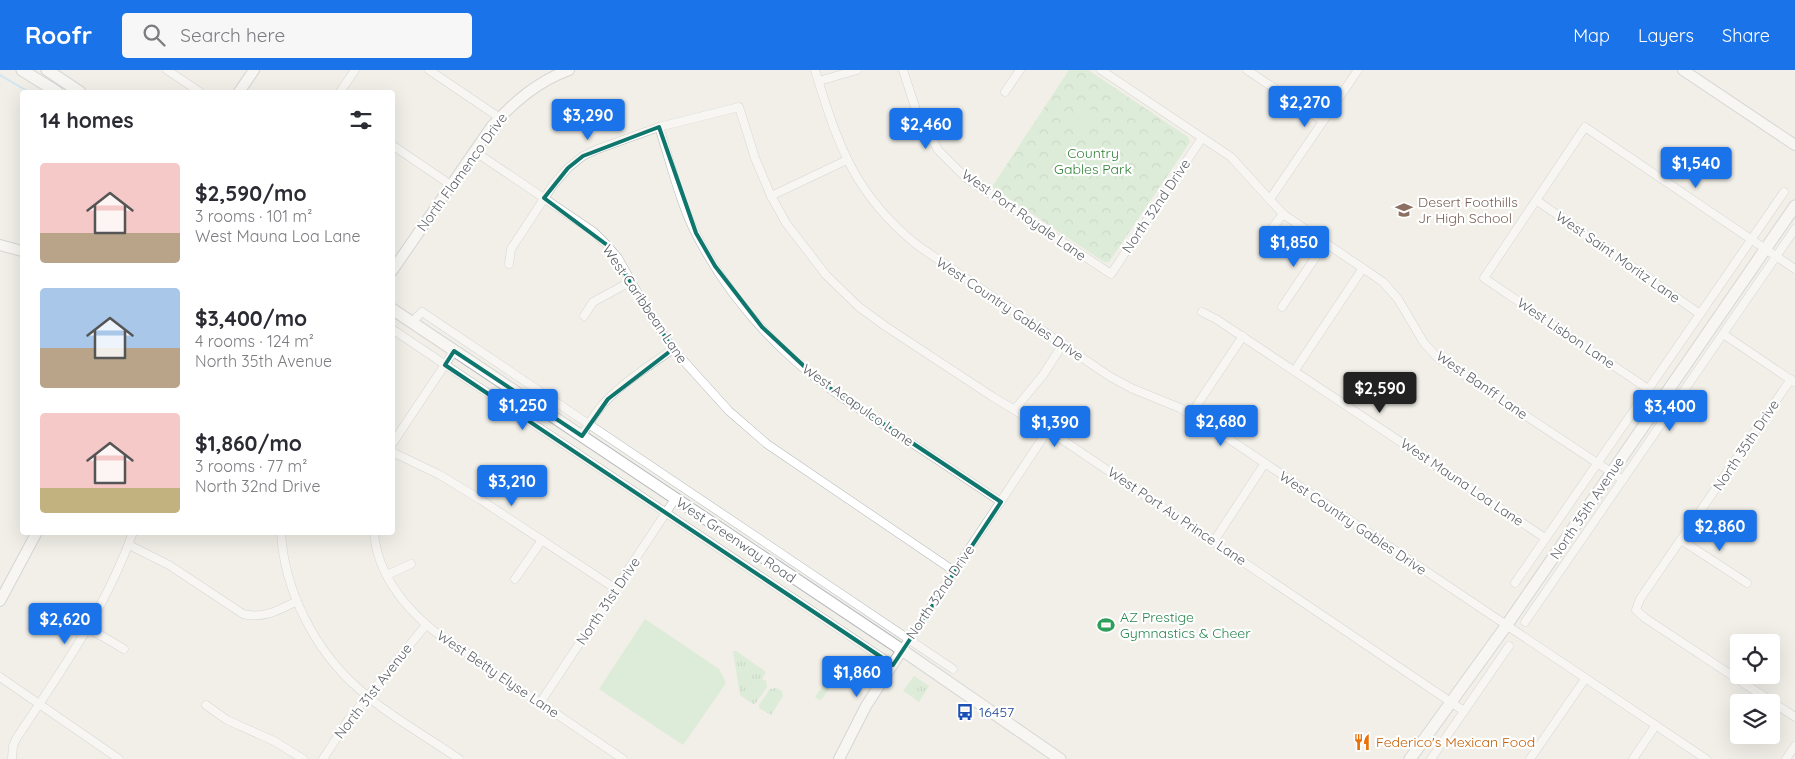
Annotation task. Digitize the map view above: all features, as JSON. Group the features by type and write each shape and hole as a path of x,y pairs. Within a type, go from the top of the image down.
{"main road":[{"path":"22,70 54,90"},
{"path":"47,70 77,90"},
{"name":"North 35th Avenue","path":"1410,759 1506,626 1795,206"},
{"name":"West Greenway Road","path":"395,311 902,650 1060,759"}],"street":[{"path":"167,70 197,90"},
{"path":"239,90 254,70"},
{"path":"341,90 355,70"},
{"path":"429,70 500,118"},
{"name":"North Flamenco Drive","path":"395,267 474,151 500,118 512,105 536,86 557,72 569,70"},
{"name":"West Country Gables Drive","path":"815,70 832,127 860,185 898,230 916,245 1109,376 1131,388 1170,403 1191,414 1706,759"},
{"path":"819,81 857,70"},
{"name":"West Port Royale Lane","path":"903,70 916,110 938,150 966,178 1111,274"},
{"path":"1004,92 1020,70"},
{"name":"West Banff Lane","path":"1101,70 1231,157 1283,214 1363,268 1391,290 1424,343 1437,356 1623,480"},
{"path":"1247,70 1323,121"},
{"path":"1270,199 1358,70"},
{"path":"1683,70 1795,145"},
{"name":"West Port Au Prince Lane","path":"660,127 739,107 755,158 771,196 786,223 826,275 859,307 984,392 1048,430 1214,540 1464,710"},
{"path":"509,264 511,249 544,198 568,168 583,156 598,149 660,127"},
{"name":"West Acapulco Lane","path":"660,127 680,191 696,233 715,266 762,327 793,359 822,383 1001,502"},
{"path":"1536,200 1585,127 1795,269"},
{"name":"North 32nd Drive","path":"1111,274 1202,138"},
{"path":"395,147 451,185"},
{"name":"West Caribbean Lane","path":"474,151 594,232 618,258 630,282 673,349 729,411 767,444 954,571"},
{"path":"771,196 847,160"},
{"name":"North 35th Avenue","path":"1515,583 1784,192"},
{"name":"West Lisbon Lane","path":"1536,200 1484,278 1648,389"},
{"name":"West Saint Moritz Lane","path":"1536,200 1700,314"},
{"path":"1266,236 1283,214"},
{"name":"North 35th Avenue","path":"1525,622 1795,229"},
{"path":"1282,307 1325,243"},
{"path":"0,245 20,250"},
{"path":"1295,370 1363,268"},
{"path":"584,316 592,302 630,282"},
{"name":"West Greenway Road","path":"412,322 422,312 953,669"},
{"name":"West Mauna Loa Lane","path":"1202,312 1295,370 1545,538"},
{"name":"West Greenway Road","path":"395,332 893,665"},
{"path":"1723,334 1793,381"},
{"path":"1191,414 1243,336"},
{"path":"1015,410 1043,375 1063,344"},
{"path":"582,436 599,408 608,399 673,349"},
{"path":"395,440 454,351"},
{"name":"North 35th Drive","path":"1793,381 1640,599 1636,610 1645,618 1795,717"},
{"name":"North 32nd Drive","path":"839,759 858,720 902,650 1048,430"},
{"path":"395,454 458,486 616,588"},
{"path":"1214,540 1265,464"},
{"name":"North 31st Drive","path":"540,703 675,499"},
{"path":"0,601 34,535"},
{"path":"12,758 13,746 16,740 88,628 118,571 132,535"},
{"path":"281,535 282,550 298,601 315,636 342,674 368,696 459,759"},
{"name":"West Betty Elyse Lane","path":"375,535 378,554 399,597 426,625 623,759"},
{"path":"515,579 542,540"},
{"path":"1681,540 1746,583"},
{"path":"128,545 169,565 243,614 254,617 262,616 298,601"},
{"path":"387,575 411,564"},
{"name":"North 31st Avenue","path":"323,759 349,719 426,625"},
{"path":"88,628 124,649"},
{"path":"1431,759 1509,646"},
{"path":"0,677 119,759"},
{"path":"1530,759 1585,679"},
{"path":"206,704 227,720 274,741 303,759"},
{"path":"1633,759 1656,725"},
{"path":"1786,759 1795,746"}],"highlighted area":[{"path":"659,127 696,233 715,266 762,327 822,383 1001,502 893,665 445,365 454,351 582,436 608,399 673,349 607,245 544,198 568,168 583,156"}],"green space":[{"name":"Country Gables Park","path":"1069,70 1088,70 1188,137 1190,142 1109,262 1104,262 992,187"},
{"path":"1087,107 1098,114 1085,134 1074,126"},
{"path":"645,619 719,669 726,683 683,745 599,689"},
{"path":"733,651 736,651 766,672 762,679 766,681 767,687 756,703 753,704 740,695"},
{"path":"836,667 840,672 820,700 815,697"},
{"path":"914,676 929,686 919,702 912,697 913,695 911,696 903,691"},
{"path":"776,688 782,691 783,696 771,715 759,708 759,705 770,689"}],"waterway":[{"path":"0,75 26,90"}],"place":[{"name":"Desert Foothills Jr High School","path":"1404,210"},
{"name":"AZ Prestige Gymnastics & Cheer","path":"1106,625"},
{"name":"16457","path":"965,712"},
{"name":"Federico's Mexican Food","path":"1362,742"}]}
